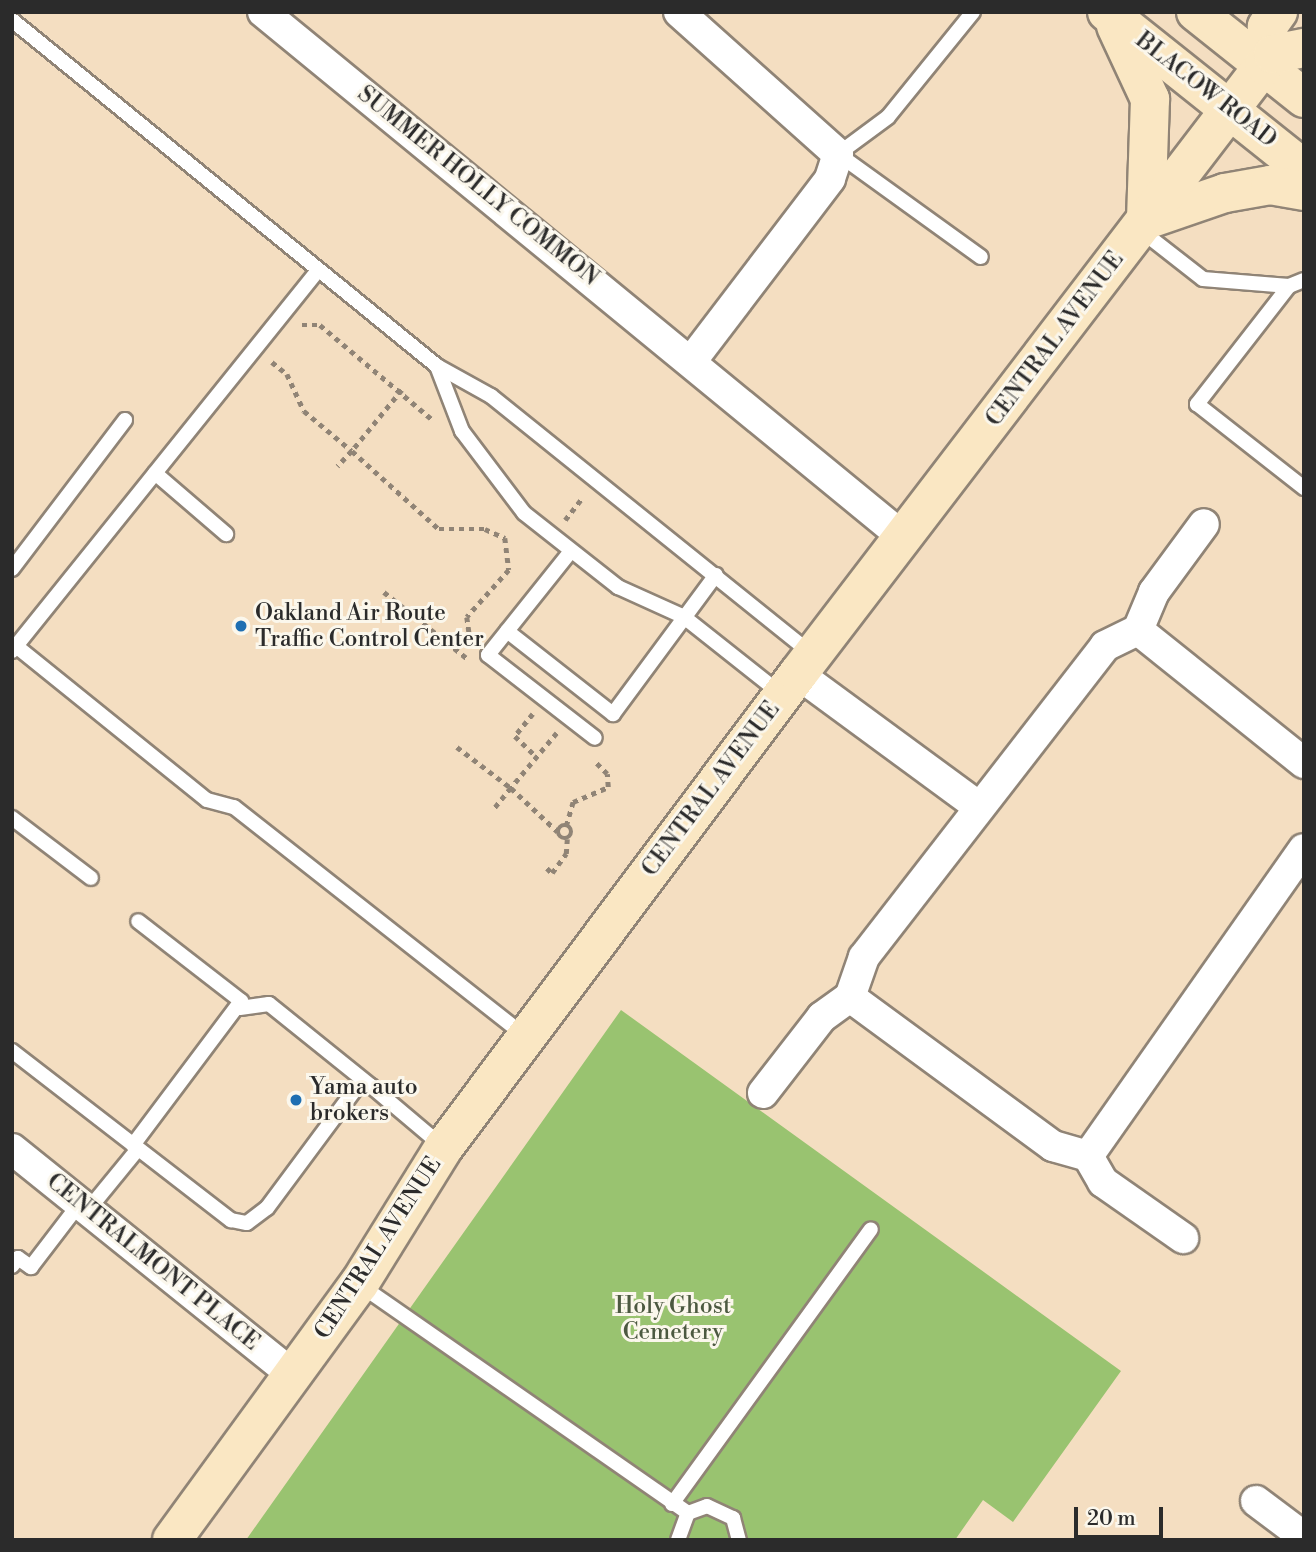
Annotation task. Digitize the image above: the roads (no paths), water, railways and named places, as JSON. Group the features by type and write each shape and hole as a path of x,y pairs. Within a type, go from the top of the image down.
{"main road":[{"name":"BLACOW ROAD","path":"1107,12 1304,169"},
{"path":"1107,12 1133,53 1150,99 1142,224 1226,193 1270,186 1304,191"},
{"path":"1196,12 1280,56"},
{"path":"1278,12 1267,27 1304,98"},
{"name":"CENTRAL AVENUE","path":"172,1540 359,1284 444,1147 525,1036 1230,108 1280,56"}],"street":[{"name":"SUMMER HOLLY COMMON","path":"263,12 692,360 903,537"},
{"path":"679,12 838,154 830,179 692,360"},
{"path":"763,1093 822,1017 850,997 864,957 978,806 1105,646 1138,631 1154,592 1204,524"},
{"path":"1138,631 1304,762"},
{"path":"798,675 978,806"},
{"path":"1088,1156 1304,849"},
{"path":"850,997 1053,1146 1088,1156 1103,1182 1183,1238"},
{"name":"CENTRALMONT PLACE","path":"12,1149 293,1376"},
{"path":"1256,1501 1304,1537"}],"lane":[{"path":"973,12 888,117 838,154 981,257"},
{"path":"12,20 437,366 491,396 716,575 798,675"},
{"path":"1142,224 1203,279 1289,286 1304,280"},
{"path":"317,271 14,648 207,800 234,807 525,1036"},
{"path":"1289,286 1197,404 1304,488"},
{"path":"437,366 462,431 524,513 618,587 798,675"},
{"path":"12,569 125,420"},
{"path":"155,473 226,534"},
{"path":"571,551 488,654 595,738"},
{"path":"507,631 613,713 716,575"},
{"path":"12,818 91,878"},
{"path":"12,1266 19,1258 31,1267 135,1147 240,1008 241,1001 138,921"},
{"path":"240,1008 269,1004 444,1147"},
{"path":"12,1051 230,1220 247,1223 267,1208 357,1087 371,1086"},
{"path":"672,1504 872,1229"},
{"path":"359,1284 688,1513"},
{"path":"678,1540 688,1513 707,1506 725,1511 739,1540"}],"place":[{"name":"Oakland Air Route Traffic Control Center","path":"241,626"},
{"name":"Yama auto brokers","path":"296,1100"}],"park label":[{"name":"Holy Ghost Cemetery","path":"673,1319"}]}
